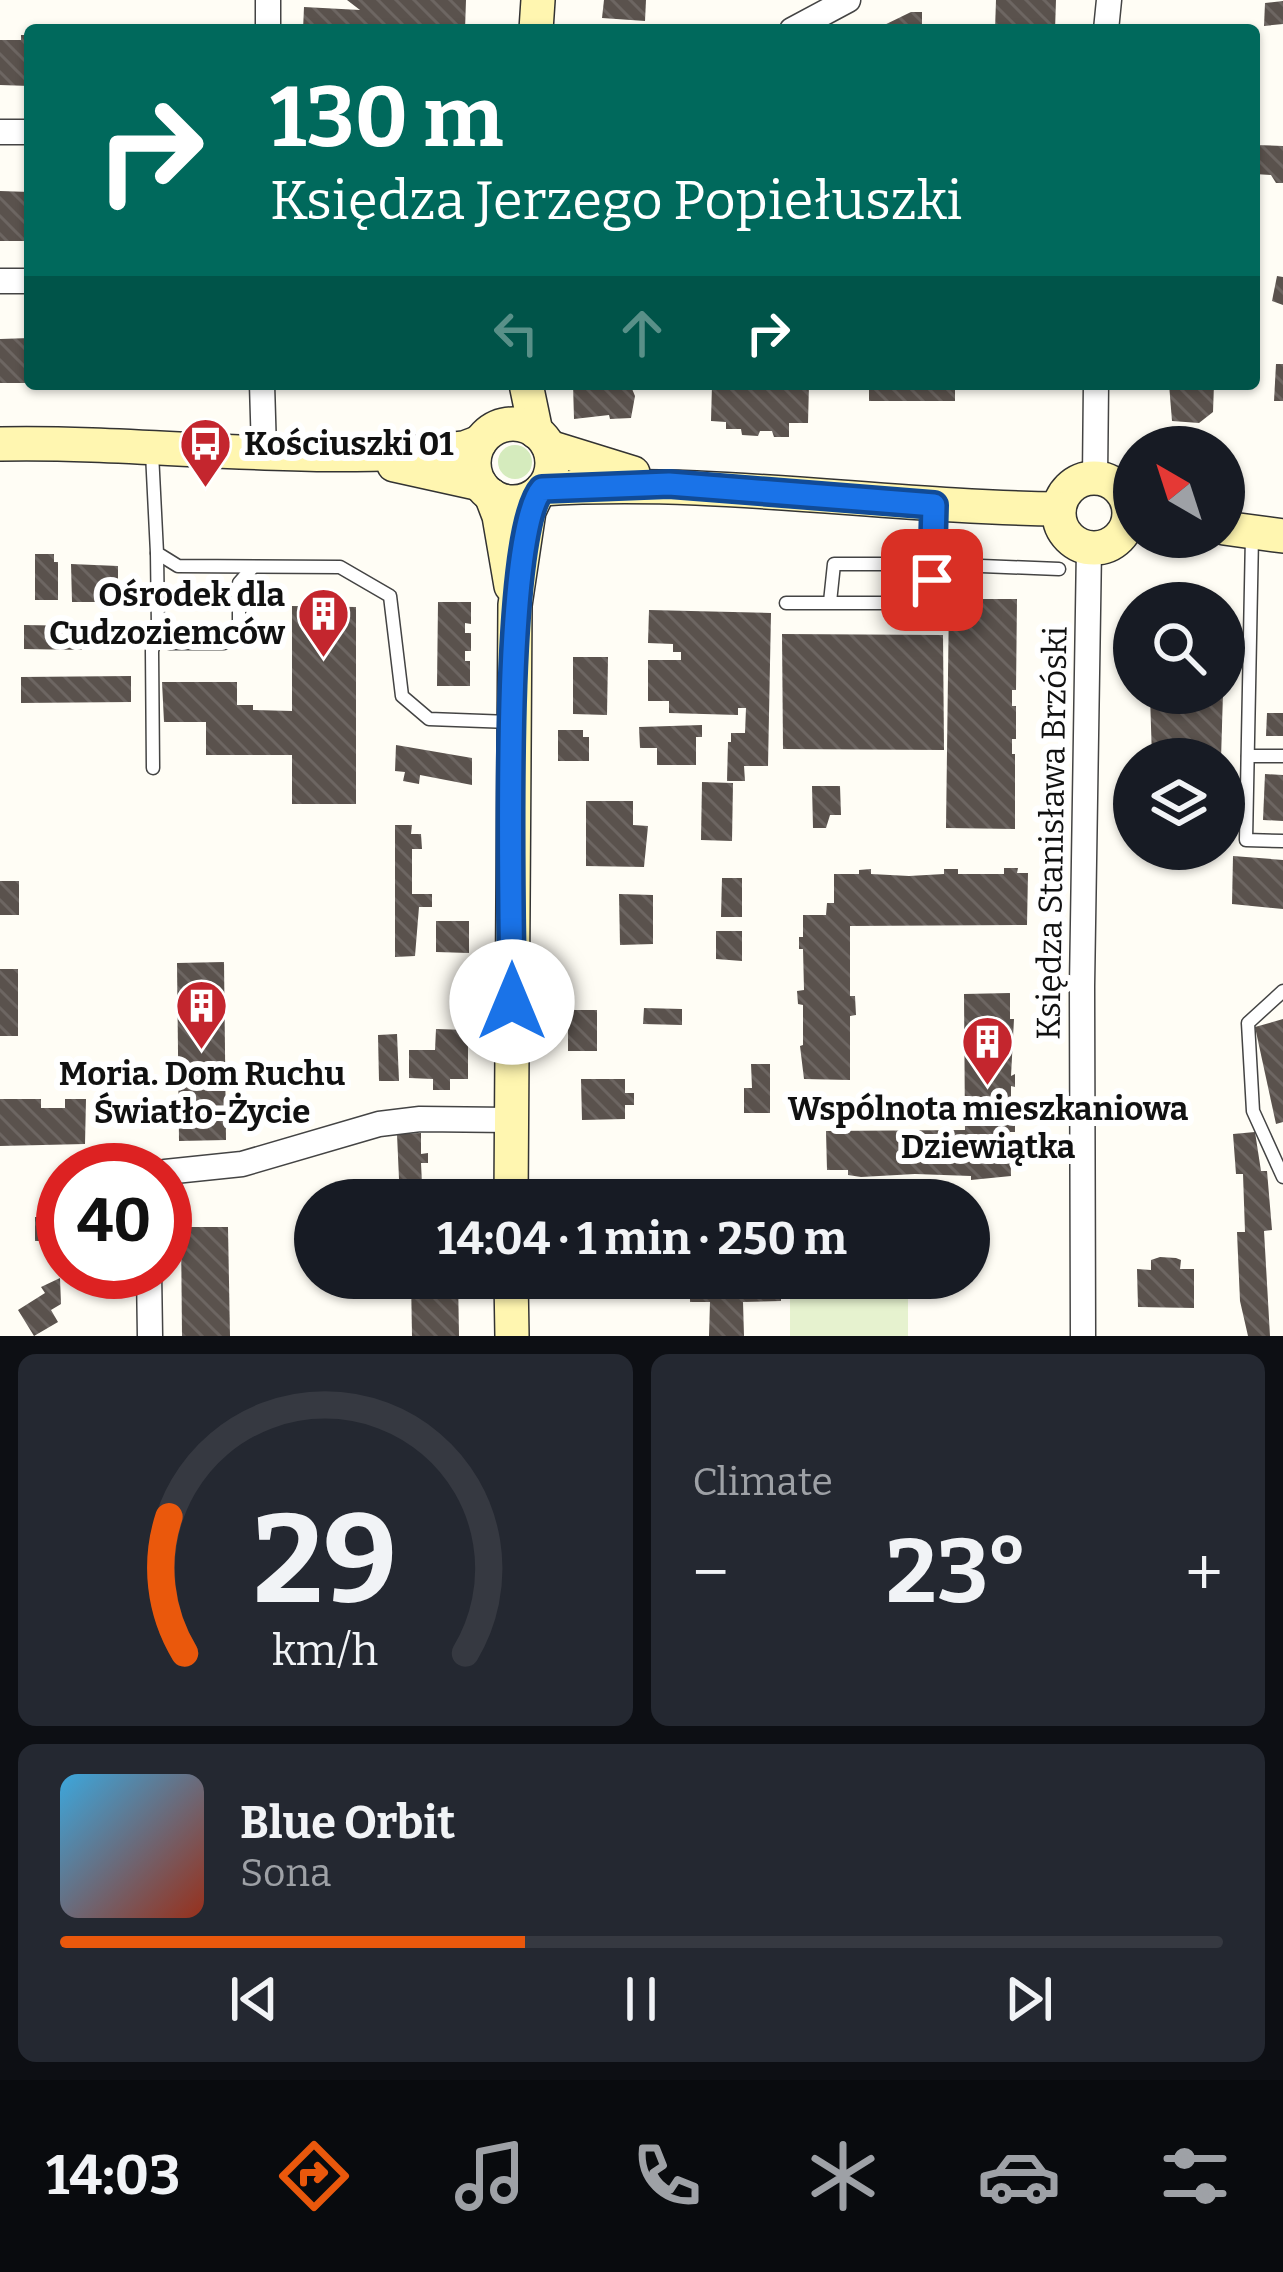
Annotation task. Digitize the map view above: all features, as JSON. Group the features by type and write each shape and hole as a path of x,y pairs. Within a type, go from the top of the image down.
{"street":[{"path":"803,24 848,0"},
{"path":"262,390 264,451"},
{"path":"506,390 502,415 474,463 499,516 515,605"},
{"path":"511,1179 515,605 529,512 552,465 528,390"},
{"path":"1095,477 1096,390"},
{"path":"0,444 357,457 452,449 515,424 543,439 669,484"},
{"path":"357,457 486,489 514,502 540,491 669,484 934,505 1059,509"},
{"path":"1113,484 1095,477 1075,483 1059,509 1070,538 1089,548 1113,542"},
{"name":"Księdza Stanisława Brzóski","path":"1083,1336 1082,986 1089,548"},
{"path":"192,1169 242,1164 379,1124 420,1119 512,1120"},
{"path":"149,1299 150,1336"},
{"path":"511,1299 512,1336"}],"lane":[{"path":"152,446 158,553 158,628 152,651 153,768"},
{"path":"786,603 932,603 934,505"},
{"path":"1253,532 1246,840 1283,841"},
{"path":"158,553 178,566 340,567 390,596 402,696 429,719 513,722"},
{"path":"830,602 834,564 1058,569"},
{"path":"158,579 178,566"},
{"path":"158,628 170,643 224,643 238,629 239,583 253,566"},
{"path":"226,567 239,583"},
{"path":"1248,756 1283,756"},
{"path":"1283,991 1248,1023 1253,1111 1283,1178"}],"green space":[{"path":"515,445 527,450 532,462 527,474 515,479 503,474 498,462 503,450"},
{"path":"790,1299 908,1299 908,1336 790,1336"}],"building":[{"path":"347,0 466,0 465,24 303,24 304,7 360,10"},
{"path":"604,0 646,0 645,21 602,18"},
{"path":"996,0 1056,0 1055,24 995,24"},
{"path":"1283,1 1283,24 1264,26 1265,3"},
{"path":"911,12 922,12 922,24 886,24"},
{"path":"24,35 24,86 0,85 0,40 21,40"},
{"path":"1260,145 1283,146 1283,183 1276,183 1271,175 1260,174"},
{"path":"0,191 24,192 24,241 0,241"},
{"path":"1277,276 1283,277 1283,305 1272,301"},
{"path":"24,338 24,383 0,383 0,339"},
{"path":"1276,364 1283,364 1283,401 1274,401"},
{"path":"573,390 632,390 631,418 574,419"},
{"path":"712,390 809,390 808,423 789,423 789,437 774,437 772,431 742,435 741,429 726,429 726,422 711,421"},
{"path":"869,390 955,390 955,401 869,401"},
{"path":"1169,390 1214,390 1213,412 1199,423 1172,421"},
{"path":"35,554 54,554 58,562 58,600 35,600"},
{"path":"71,564 118,566 118,602 72,602"},
{"path":"949,599 1017,599 1016,690 1012,690 1012,706 1016,706 1016,739 1012,739 1015,829 946,828"},
{"path":"438,602 471,602 471,624 465,623 465,633 471,633 471,651 465,651 470,686 437,686"},
{"name":"Ośrodek dla Cudzoziemców","path":"292,606 356,607 356,804 292,804 292,755 206,755 206,722 164,722 162,682 237,682 237,705 292,711"},
{"path":"649,610 771,613 768,766 744,766 745,781 727,781 728,742 731,733 745,733 746,708 738,708 738,715 669,713 669,701 648,701 648,660 681,660 673,644 648,643"},
{"path":"24,625 82,626 82,650 24,649"},
{"path":"782,634 943,635 944,750 783,749"},
{"path":"573,657 608,657 607,715 573,714"},
{"path":"131,676 131,702 21,703 21,677"},
{"path":"1267,713 1283,713 1283,736 1266,736"},
{"path":"1151,714 1222,714 1222,738 1151,738"},
{"path":"702,725 702,737 696,737 696,765 657,765 657,748 640,748 639,727"},
{"path":"558,730 583,730 583,737 589,737 589,761 558,761"},
{"path":"396,745 472,758 472,785 420,775 419,784 403,781 405,772 395,771"},
{"path":"1265,774 1283,775 1283,821 1263,820"},
{"path":"702,782 733,783 732,841 701,840"},
{"path":"812,786 840,786 841,815 830,815 826,828 813,828"},
{"path":"586,801 633,801 633,825 648,826 644,867 586,866"},
{"path":"395,825 412,825 411,834 421,834 422,849 412,849 412,894 432,894 432,907 419,907 415,956 395,957"},
{"path":"1245,857 1283,860 1283,909 1232,904 1233,870 1245,870"},
{"path":"1004,868 1028,873 1027,925 850,926 850,996 855,996 856,1015 850,1016 850,1080 804,1079 803,1005 798,1004 797,991 804,990 799,937 803,937 803,915 826,915 827,903 834,903 834,874 871,869 871,874 909,876 958,869 958,874 1004,874"},
{"path":"722,878 742,878 742,917 721,917"},
{"path":"0,881 19,881 19,915 0,915"},
{"path":"619,894 653,895 653,944 620,945"},
{"path":"436,921 469,921 469,953 436,952"},
{"path":"716,931 742,931 742,961 716,959"},
{"name":"Moria. Dom Ruchu Światło-Życie","path":"224,962 226,1140 179,1141 177,963"},
{"path":"0,969 18,969 18,1036 0,1036"},
{"name":"Wspólnota mieszkaniowa Dziewiątka","path":"1010,993 1010,1019 1014,1019 1011,1076 1015,1074 1011,1176 861,1177 848,1175 848,1170 827,1170 826,1131 965,1130 964,994"},
{"path":"644,1008 682,1009 682,1025 643,1024"},
{"path":"568,1010 597,1010 597,1051 568,1051"},
{"path":"1283,1019 1283,1122 1276,1124 1255,1027"},
{"path":"436,1029 468,1030 468,1079 450,1079 450,1090 433,1090 433,1079 409,1078 409,1050 435,1050"},
{"path":"397,1034 399,1081 379,1081 378,1035"},
{"path":"751,1064 770,1064 770,1113 744,1113 744,1088 752,1088"},
{"path":"581,1079 625,1079 625,1093 634,1093 634,1105 625,1105 625,1119 582,1120"},
{"path":"0,1099 41,1099 41,1108 65,1108 65,1099 86,1099 85,1143 0,1146"},
{"path":"1255,1132 1261,1171 1267,1171 1272,1230 1264,1231 1270,1336 1248,1336 1240,1301 1237,1232 1245,1232 1243,1174 1236,1174 1233,1134"},
{"path":"421,1133 421,1154 428,1153 428,1163 421,1163 422,1179 399,1179 397,1134"},
{"path":"192,1227 228,1227 230,1336 182,1336 182,1299 192,1299"},
{"path":"1151,1260 1181,1260 1180,1269 1194,1269 1194,1308 1138,1307 1137,1269 1151,1270"},
{"path":"36,1299 61,1299 51,1310 58,1322 34,1336 18,1310"},
{"path":"411,1299 458,1299 459,1336 412,1336"},
{"path":"781,1299 743,1302 744,1336 709,1336 710,1302 690,1302"}],"place":[{"name":"Kościuszki 01","path":"205,489"},
{"name":"Ośrodek dla Cudzoziemców","path":"324,659"},
{"name":"Moria. Dom Ruchu Światło-Życie","path":"202,1052"},
{"name":"Wspólnota mieszkaniowa Dziewiątka","path":"988,1087"}],"route":[{"path":"512,1002 515,605 529,512 537,494 542,489 594,485 669,484 934,505 932,580"}]}
